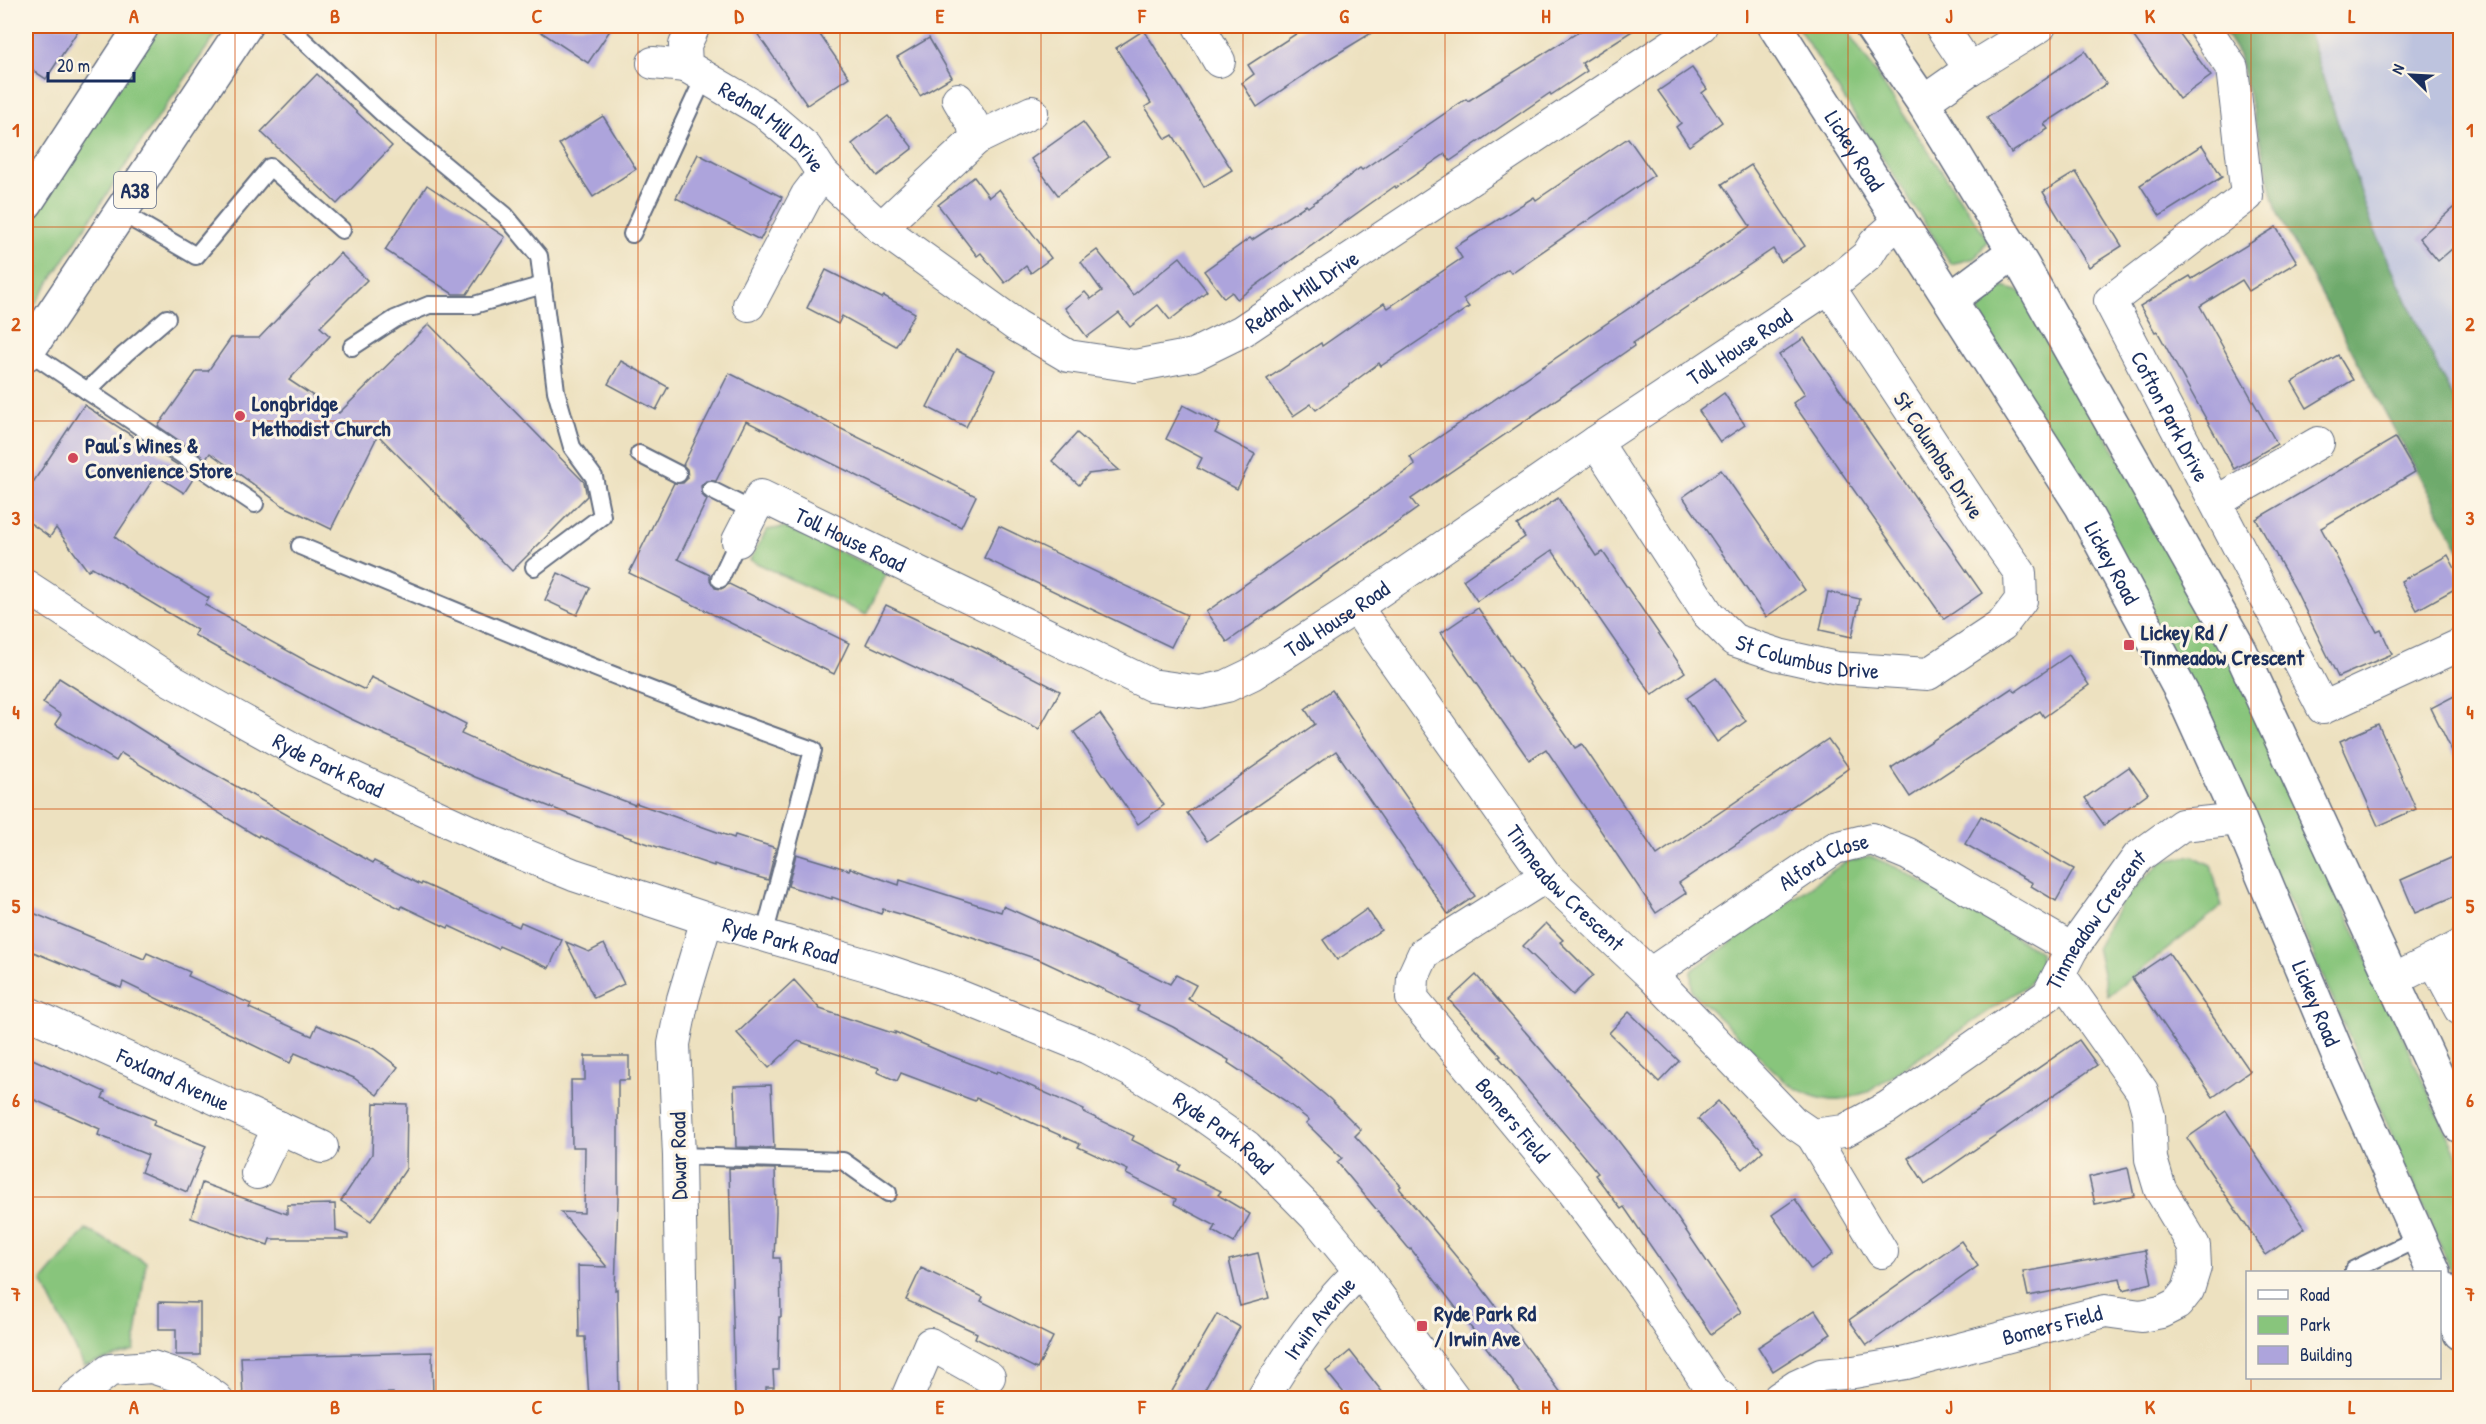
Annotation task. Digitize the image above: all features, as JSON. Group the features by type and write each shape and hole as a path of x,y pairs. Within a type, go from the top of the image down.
{"main road":[{"path":"26,203 142,26"},
{"name":"A38","path":"27,353 245,26"},
{"name":"Lickey Road","path":"1775,26 2081,505 2182,693 2239,819 2343,1067 2434,1271"},
{"path":"1871,26 1923,102 2014,251 2240,650 2460,1126"},
{"path":"1950,299 2014,251"},
{"path":"2441,1290 2460,1333"}],"street":[{"path":"693,26 685,45 695,72"},
{"path":"1199,26 1219,61"},
{"name":"Rednal Mill Drive","path":"695,72 764,112 806,148 823,174 881,228 1017,326 1068,356 1135,366 1193,355 1242,331 1701,26"},
{"path":"1941,26 1970,69"},
{"path":"1923,102 1970,69 2040,26"},
{"name":"Cofton Park Drive","path":"2204,26 2232,68 2247,196 2110,301 2323,708 2460,645"},
{"path":"653,63 695,72"},
{"path":"958,99 974,124 976,139"},
{"path":"881,228 976,139 1032,112"},
{"path":"749,305 807,195 823,174"},
{"name":"Toll House Road","path":"753,512 760,496 1151,685 1200,692 1227,686 1252,674 1356,607 1596,442 1829,287 1867,256 1875,243 1900,221"},
{"name":"St Columbas Drive","path":"1829,287 1984,523 2020,573 2021,600 2002,625"},
{"name":"St Columbus Drive","path":"1596,442 1708,614 1734,640 1779,655 1837,668 1928,674 2002,625"},
{"path":"2216,502 2318,443"},
{"path":"738,541 753,512"},
{"name":"Ryde Park Road","path":"26,586 172,681 306,756 503,846 574,875 707,919 881,969 944,990 1088,1048 1139,1075 1184,1102 1246,1146 1315,1216 1360,1271 1454,1398"},
{"name":"Tinmeadow Crescent","path":"1356,607 1546,876 1650,974 1793,1122 1812,1135 1882,1252"},
{"name":"Tinmeadow Crescent","path":"1812,1135 1844,1131 1888,1107 2048,995 2066,962 2138,857 2182,825 2239,819"},
{"name":"Alford Close","path":"1650,974 1835,848 1872,839 1908,854 2066,962"},
{"name":"Bomers Field","path":"1546,876 1424,953 1413,977 1412,998 1571,1190 1644,1288 1712,1390 1722,1398"},
{"name":"Dowar Road","path":"682,1398 679,1156 674,1044 683,999 707,919"},
{"path":"2392,981 2447,953 2460,1009"},
{"name":"Bomers Field","path":"1779,1398 1797,1386 1821,1375 1906,1363 2105,1311 2141,1316 2161,1312 2177,1304 2188,1290 2195,1267 2194,1246 2160,1189 2151,1159 2149,1116 2142,1091 2066,962"},
{"name":"Foxland Avenue","path":"26,1012 322,1147"},
{"path":"257,1173 279,1127"},
{"name":"Irwin Avenue","path":"1263,1398 1305,1331 1327,1304 1360,1271"},
{"path":"907,1398 930,1344 989,1377"},
{"path":"74,1398 110,1370 152,1367 188,1379 216,1398"}],"lane":[{"path":"288,26 383,114 505,215 539,256 556,391 572,447 594,477 602,516 534,567"},
{"path":"632,234 695,72"},
{"path":"120,212 196,256 270,167 342,230"},
{"path":"352,347 395,320 429,305 474,305 543,285"},
{"path":"87,391 124,354 167,318"},
{"path":"27,353 255,504"},
{"path":"639,454 678,474"},
{"path":"711,490 753,512"},
{"path":"720,579 738,541"},
{"path":"300,546 554,653 702,711 813,750 764,936"},
{"path":"679,1156 843,1161 888,1193"},
{"path":"2353,1270 2418,1238"}],"shaded area":[{"path":"2306,26 2460,26 2460,410 2441,375 2370,220"}],"green space":[{"path":"155,26 222,26 139,145 26,318 26,223"},
{"path":"1797,26 1844,26 1988,240 1975,258 1951,264"},
{"path":"2221,26 2306,26 2370,220 2441,375 2460,410 2460,551 2277,212 2239,55"},
{"path":"2003,287 2025,293 2221,639 2460,1162 2460,1291 2293,908 1978,310 1989,295"},
{"path":"785,527 887,573 866,615 750,560 767,530"},
{"path":"1870,856 1900,869 2040,952 2042,969 2029,984 1868,1092 1843,1099 1819,1098 1786,1082 1692,992 1691,971 1845,862"},
{"path":"2193,856 2211,865 2222,906 2108,996 2097,947 2123,899 2163,861"},
{"path":"86,1229 146,1262 134,1351 84,1366 42,1281"}],"building":[{"path":"26,26 81,26 46,79 26,66"},
{"path":"532,26 613,26 588,63"},
{"path":"752,26 814,26 849,77 807,105"},
{"path":"1308,26 1383,26 1322,63 1257,107 1242,83 1254,74 1248,65"},
{"path":"1588,26 1640,26 1582,63 1587,71 1551,95 1550,93 1450,161 1445,154 1396,188 1395,186 1237,299 1232,292 1224,298 1204,271 1250,238 1252,240 1306,205 1308,207 1360,168 1362,170 1466,99 1468,101"},
{"path":"2126,26 2174,26 2211,76 2179,99"},
{"path":"1144,30 1232,170 1204,187 1173,135 1166,139 1145,107 1151,103 1116,48"},
{"path":"929,38 952,77 920,96 897,57"},
{"path":"2085,51 2106,84 2044,124 2048,129 2011,153 1987,118"},
{"path":"1692,68 1707,89 1702,93 1722,122 1689,146 1676,127 1681,123 1658,91"},
{"path":"317,74 392,146 337,204 261,132"},
{"path":"603,116 636,169 593,197 559,144"},
{"path":"888,116 913,148 877,176 852,144"},
{"path":"1083,122 1109,157 1058,195 1031,159"},
{"path":"1628,138 1654,175 1511,273 1508,269 1463,299 1469,307 1381,366 1379,363 1316,410 1311,404 1293,416 1267,379 1321,343 1322,346 1384,303 1388,308 1462,258 1455,247 1534,197 1536,200"},
{"path":"2202,145 2222,177 2160,216 2140,185"},
{"path":"698,154 782,197 760,240 676,198"},
{"path":"1751,165 1805,246 1781,262 1773,249 1633,343 1634,346 1411,499 1418,508 1227,642 1206,612 1415,465 1410,457 1750,226 1722,184"},
{"path":"2076,172 2122,246 2089,267 2043,192"},
{"path":"974,177 989,197 999,189 1051,258 1031,273 1026,266 1005,283 981,253 977,256 938,205"},
{"path":"427,185 505,237 467,294 453,294 385,250"},
{"path":"2460,202 2460,242 2438,261 2419,238"},
{"path":"2276,227 2297,262 2249,291 2242,280 2200,306 2277,444 2234,469 2157,331 2155,332 2140,306 2190,276 2192,279"},
{"path":"1097,250 1133,295 1180,257 1207,291 1170,320 1158,305 1130,327 1119,313 1087,337 1065,308 1085,292 1091,299 1102,291 1081,262"},
{"path":"340,253 367,280 320,327 330,336 289,380 339,413 429,324 584,482 587,496 512,571 378,435 331,529 282,505 210,453 206,459 158,426 197,371 208,371 231,338 259,338"},
{"path":"826,270 882,298 884,296 915,313 896,346 842,316 838,324 807,308"},
{"path":"1804,338 1982,593 1944,619 1793,403 1805,394 1779,355"},
{"path":"956,350 995,370 966,427 927,407"},
{"path":"2338,355 2353,380 2307,408 2292,382"},
{"path":"621,361 668,387 656,410 608,384"},
{"path":"729,373 976,496 961,527 746,421 716,481 706,481 701,486 702,495 707,500 678,559 710,575 715,588 721,589 729,584 849,643 834,674 629,573 674,483 683,483 688,478 687,469 683,465"},
{"path":"1724,393 1745,425 1720,442 1699,411"},
{"path":"84,405 195,476 184,493 156,475 115,537 136,554 209,598 205,605 308,662 365,690 371,677 441,711 466,724 461,734 530,765 635,805 636,803 734,838 735,835 776,848 768,880 714,864 714,866 616,833 475,777 334,711 194,635 197,630 92,567 88,571 56,528 50,537 26,520 26,493"},
{"path":"1183,405 1220,424 1215,433 1255,454 1237,489 1197,468 1202,458 1166,439"},
{"path":"1077,433 1119,470 1088,474 1079,485 1052,461"},
{"path":"2395,438 2415,472 2321,528 2377,632 2381,630 2392,654 2338,677 2295,589 2256,519"},
{"path":"1721,470 1805,590 1766,617 1683,497"},
{"path":"1558,498 1596,556 1603,552 1685,672 1652,695 1552,550 1477,601 1463,580 1525,537 1517,525"},
{"path":"999,526 1187,615 1171,647 984,558"},
{"path":"2448,555 2460,578 2460,586 2417,610 2401,581"},
{"path":"558,573 590,588 577,615 545,600"},
{"path":"1828,592 1860,599 1852,637 1820,630"},
{"path":"886,605 1060,691 1039,729 950,683 866,644"},
{"path":"1478,608 1575,748 1582,744 1657,855 1828,739 1849,768 1679,883 1686,893 1656,913 1546,749 1529,760 1441,633"},
{"path":"2069,655 2089,685 2044,717 2040,711 1910,797 1891,768 2012,688 2015,692"},
{"path":"59,678 191,761 373,863 374,861 421,885 422,883 519,927 521,922 562,940 549,968 499,946 498,949 449,926 448,928 402,906 401,909 351,885 259,835 258,837 121,753 116,761 55,724 61,715 43,703"},
{"path":"1716,678 1746,721 1717,742 1687,698"},
{"path":"1332,690 1475,896 1448,914 1336,751 1207,841 1187,813 1315,724 1305,709"},
{"path":"2460,693 2460,767 2431,708"},
{"path":"1100,714 1164,805 1138,824 1074,732"},
{"path":"2378,724 2416,809 2378,826 2340,741"},
{"path":"2129,767 2148,793 2104,825 2085,798"},
{"path":"1981,816 2074,869 2056,901 2031,886 2033,883 1965,844"},
{"path":"796,854 849,870 850,868 899,885 900,880 1001,912 1003,906 1093,946 1170,984 1176,975 1196,985 1188,999 1238,1028 1284,1060 1330,1099 1361,1130 1355,1136 1401,1186 1399,1188 1479,1284 1565,1398 1525,1398 1411,1249 1337,1162 1342,1158 1306,1123 1309,1120 1284,1100 1228,1063 1229,1060 1173,1027 1137,1010 1139,1006 1040,960 883,909 881,914 832,897 832,899 788,886"},
{"path":"2460,854 2460,894 2415,913 2401,880"},
{"path":"1367,909 1381,930 1337,960 1323,940"},
{"path":"26,910 144,959 147,953 190,972 188,976 251,1004 249,1008 312,1036 317,1025 374,1049 398,1067 377,1095 354,1078 295,1053 290,1063 123,982 121,988 26,949"},
{"path":"1546,923 1563,940 1560,942 1593,975 1573,995 1523,946"},
{"path":"566,942 589,952 604,944 624,984 594,998"},
{"path":"2169,953 2250,1071 2213,1097 2132,978"},
{"path":"1476,975 1607,1126 1674,1213 1741,1312 1711,1334 1624,1207 1621,1209 1595,1175 1598,1173 1499,1057 1501,1056 1449,1000"},
{"path":"794,980 820,1009 895,1034 895,1032 951,1056 996,1073 997,1071 1084,1110 1083,1112 1134,1136 1132,1140 1181,1165 1178,1170 1221,1191 1218,1195 1250,1214 1234,1243 1213,1231 1216,1226 1174,1204 1176,1199 1126,1174 1128,1170 1078,1147 1080,1144 976,1098 975,1101 901,1073 897,1081 877,1072 879,1068 798,1041 769,1068 737,1033"},
{"path":"1629,1012 1679,1061 1659,1082 1609,1033"},
{"path":"2079,1040 2097,1065 1925,1184 1908,1158"},
{"path":"26,1056 105,1092 102,1098 155,1120 153,1125 206,1146 187,1192 141,1172 148,1155 98,1135 100,1129 26,1096"},
{"path":"585,1056 629,1056 629,1080 618,1080 615,1290 617,1289 619,1398 589,1398 585,1337 579,1337 578,1266 607,1267 561,1212 584,1213 585,1147 572,1147 571,1080 585,1080"},
{"path":"771,1085 774,1148 736,1147 734,1086"},
{"path":"1718,1101 1763,1151 1743,1169 1698,1119"},
{"path":"374,1103 407,1104 406,1169 371,1221 341,1201 372,1154"},
{"path":"2226,1111 2305,1228 2266,1255 2187,1138"},
{"path":"729,1168 775,1169 774,1258 780,1258 781,1317 779,1317 778,1370 773,1370 774,1387 766,1387 766,1398 735,1398"},
{"path":"2128,1168 2134,1196 2095,1204 2089,1177"},
{"path":"202,1183 287,1214 287,1205 335,1204 336,1231 348,1235 348,1239 270,1239 268,1245 191,1218"},
{"path":"1795,1199 1833,1254 1811,1270 1772,1215"},
{"path":"1961,1241 1978,1266 1867,1345 1849,1320"},
{"path":"2145,1250 2152,1283 2123,1290 2120,1278 2028,1296 2023,1272"},
{"path":"1258,1253 1269,1298 1240,1306 1229,1260"},
{"path":"921,1268 983,1297 981,1301 1053,1337 1037,1369 975,1338 977,1333 906,1300"},
{"path":"159,1302 200,1303 200,1355 176,1355 176,1329 159,1329"},
{"path":"1815,1310 1831,1334 1773,1371 1758,1347"},
{"path":"1217,1314 1240,1327 1200,1398 1168,1398"},
{"path":"1350,1351 1387,1398 1348,1398 1326,1371"},
{"path":"432,1352 433,1398 393,1398 393,1393 243,1397 241,1357"}],"place":[{"name":"Longbridge Methodist Church","path":"240,416"},
{"name":"Paul's Wines & Convenience Store","path":"73,458"},
{"name":"Lickey Rd / Tinmeadow Crescent","path":"2129,645"},
{"name":"Ryde Park Rd / Irwin Ave","path":"1422,1326"}]}
